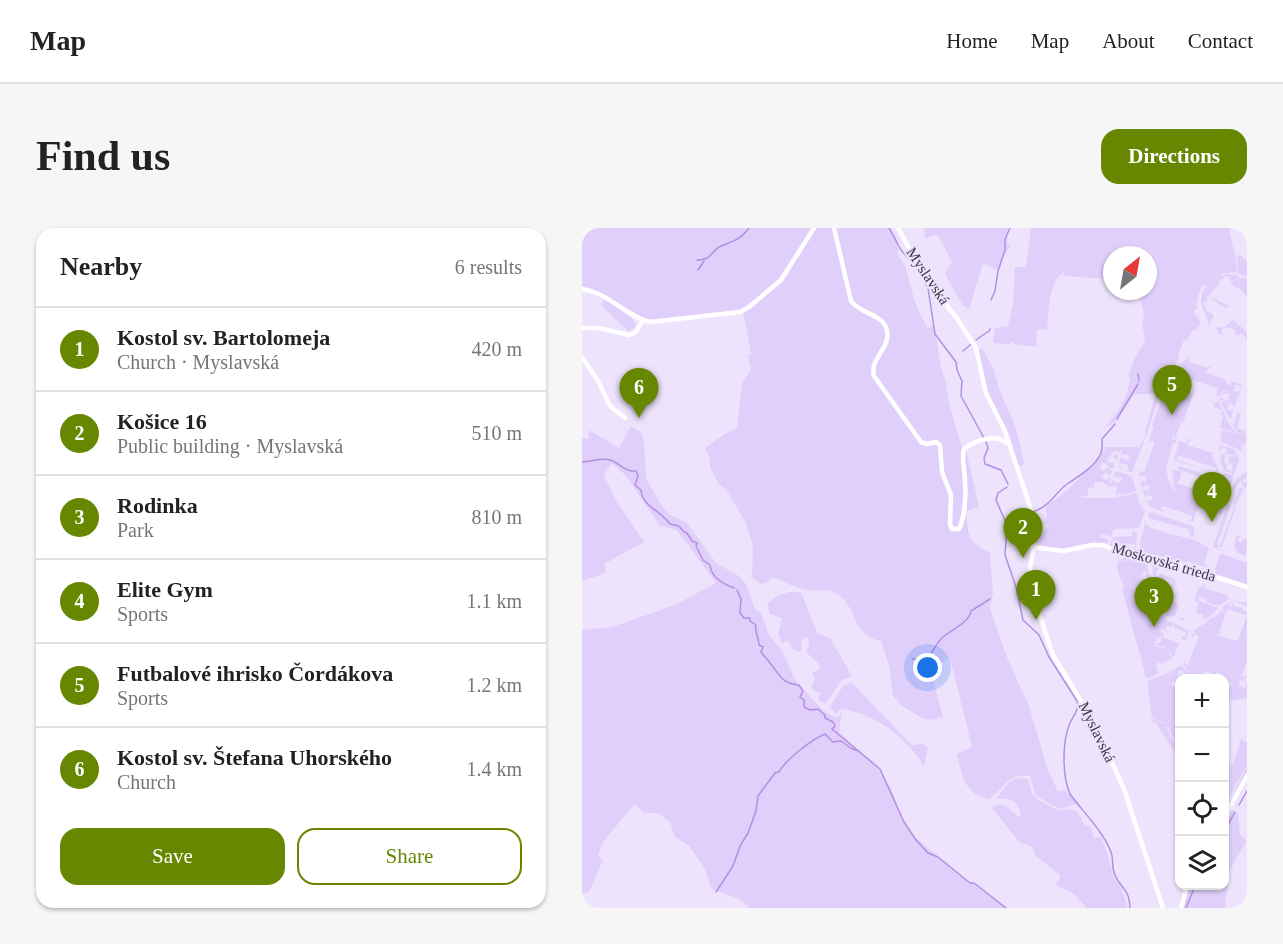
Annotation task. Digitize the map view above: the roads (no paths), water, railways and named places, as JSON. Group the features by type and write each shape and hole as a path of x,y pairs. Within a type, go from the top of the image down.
{"street":[{"path":"582,290 603,296 650,322 745,310 781,280 813,228"},
{"path":"834,228 851,301 855,306 880,320 888,332 887,340 873,367 874,376 921,442 925,444 936,442 940,445 942,472 951,495 950,524 952,529 959,529 961,523 966,483 962,456 964,449 990,438 1000,438 1004,436 1005,431"},
{"name":"Myslavská","path":"898,228 926,279 956,317 977,354 986,393 1005,431 1029,506 1034,547 1030,568 1036,603 1051,651 1094,722 1122,785 1163,908"},
{"path":"582,328 599,328 630,335 636,331 643,320"},
{"path":"582,357 598,381 610,406 625,418"},
{"path":"1000,438 1008,446"},
{"path":"1033,537 1037,544 1045,549"},
{"name":"Moskovská trieda","path":"1034,547 1063,551 1092,544 1103,545 1122,554 1167,561 1247,587"},
{"path":"1030,559 1035,553 1045,549"},
{"path":"1229,808 1247,776"},
{"path":"1180,907 1185,890"}],"waterway":[{"path":"697,260 709,257 717,248 740,238 749,228"},
{"path":"889,228 901,250 915,266 928,288 935,334 956,362 962,381 961,396 984,438"},
{"path":"991,300 1005,250 1005,239 1010,228"},
{"path":"698,270 704,261"},
{"path":"976,340 990,329"},
{"path":"963,351 971,344"},
{"path":"1138,374 1139,381"},
{"path":"1117,419 1138,384"},
{"path":"1035,511 1049,503 1063,488 1095,463 1102,451 1102,439 1115,424"},
{"path":"986,442 988,448 984,458 985,464 1001,470 1008,484"},
{"path":"582,462 607,459 628,470 636,471 638,476 635,485 641,490 648,504 670,524 679,526 687,533 692,541 697,543 696,546 703,560 710,565 715,576 734,588"},
{"path":"1007,487 998,493 996,500 1007,525 1005,555 1016,587 1023,620 1039,635 1049,657 1077,701 1077,710 1067,730 1064,749 1067,787 1107,844 1112,855 1114,872 1126,892 1130,908"},
{"path":"1007,520 1029,514"},
{"path":"737,590 741,599 740,613 744,618 750,618 750,621 756,625 759,645 763,647 761,652 782,678 789,683 799,685 803,691 800,697 804,700 804,707 810,710 818,709 825,715 825,718 833,722 835,726 832,729 880,769 904,822 916,840 928,853 938,857 1006,908"},
{"path":"912,659 925,660 943,637 964,622 971,611 990,599"},
{"path":"716,892 733,866 740,846 748,833 756,811 758,796 775,773 779,772 800,750 825,734 833,742 841,741 859,751"},
{"path":"1239,805 1247,791"},
{"path":"1229,823 1235,812"},
{"path":"1186,908 1193,890"},
{"path":"582,902 587,908"}],"place":[{"name":"Futbalové ihrisko Čordákova","path":"1172,415"},
{"name":"Kostol sv. Štefana Uhorského","path":"639,418"},
{"name":"Elite Gym","path":"1212,522"},
{"name":"Košice 16","path":"1023,558"},
{"name":"Kostol sv. Bartolomeja","path":"1036,620"},
{"name":"Rodinka","path":"1154,627"}]}
